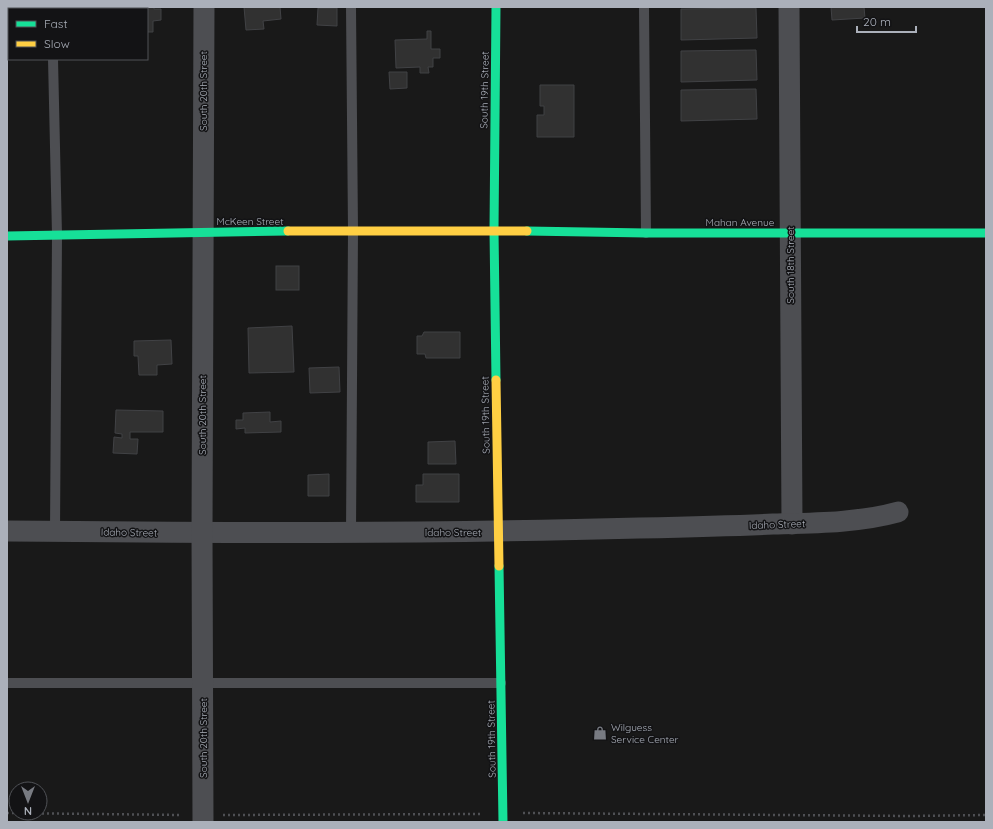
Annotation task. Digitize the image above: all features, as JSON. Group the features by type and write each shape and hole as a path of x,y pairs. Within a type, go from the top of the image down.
{"street":[{"name":"South 20th Street","path":"203,818 202,533 204,7"},
{"name":"South 19th Street","path":"496,7 494,230 503,822"},
{"name":"South 18th Street","path":"789,7 792,524"},
{"name":"McKeen Street","path":"7,236 203,232 494,230"},
{"name":"Mahan Avenue","path":"494,230 646,233 986,233"},
{"name":"Idaho Street","path":"7,531 202,533 498,532 792,524 846,521 881,517 898,512"}],"lane":[{"path":"351,7 353,231 352,532"},
{"path":"644,7 646,233"},
{"path":"53,60 57,235 55,531"},
{"path":"7,683 501,683"}],"path":[{"path":"7,813 203,818 480,814"},
{"path":"518,813 904,816 986,815"}],"building":[{"path":"154,7 154,9 161,9 161,20 153,21 153,32 148,32 148,8 133,8"},
{"path":"244,7 280,7 281,19 263,21 264,29 246,30"},
{"path":"831,7 864,7 865,18 832,20"},
{"path":"318,8 337,8 337,26 317,25"},
{"path":"756,8 757,38 681,40 681,9"},
{"path":"427,31 431,31 431,49 440,49 440,58 433,58 433,67 428,67 429,73 420,73 420,67 396,68 395,40 427,39"},
{"path":"756,50 757,80 681,82 681,51"},
{"path":"389,72 407,72 407,88 390,89"},
{"path":"540,85 574,85 574,137 537,137 537,115 544,115 544,106 540,106"},
{"path":"756,89 757,119 681,121 681,90"},
{"path":"276,266 299,266 299,290 276,290"},
{"path":"292,326 294,372 249,373 248,328"},
{"path":"424,332 460,332 460,358 426,358 425,354 417,354 417,336 422,336"},
{"path":"171,340 172,364 157,365 157,375 139,375 138,356 134,356 134,341"},
{"path":"339,367 340,392 310,393 309,368"},
{"path":"116,410 163,411 163,432 130,432 130,439 138,439 137,454 113,453 114,437 122,438 122,434 115,433"},
{"path":"270,412 270,422 281,421 281,432 245,433 245,428 236,429 236,420 243,420 243,413"},
{"path":"455,441 456,464 428,464 428,442"},
{"path":"329,474 329,496 308,496 308,475"},
{"path":"423,474 459,474 459,502 416,502 416,485 423,485"}],"traffic: fast":[{"path":"496,7 494,230 496,380"},
{"path":"7,236 288,231"},
{"path":"527,231 646,233 986,233"},
{"path":"499,566 503,822"}],"traffic: slow":[{"path":"288,231 527,231"},
{"path":"496,380 499,566"}],"place":[{"name":"Wilguess Service Center","path":"600,733"}]}
